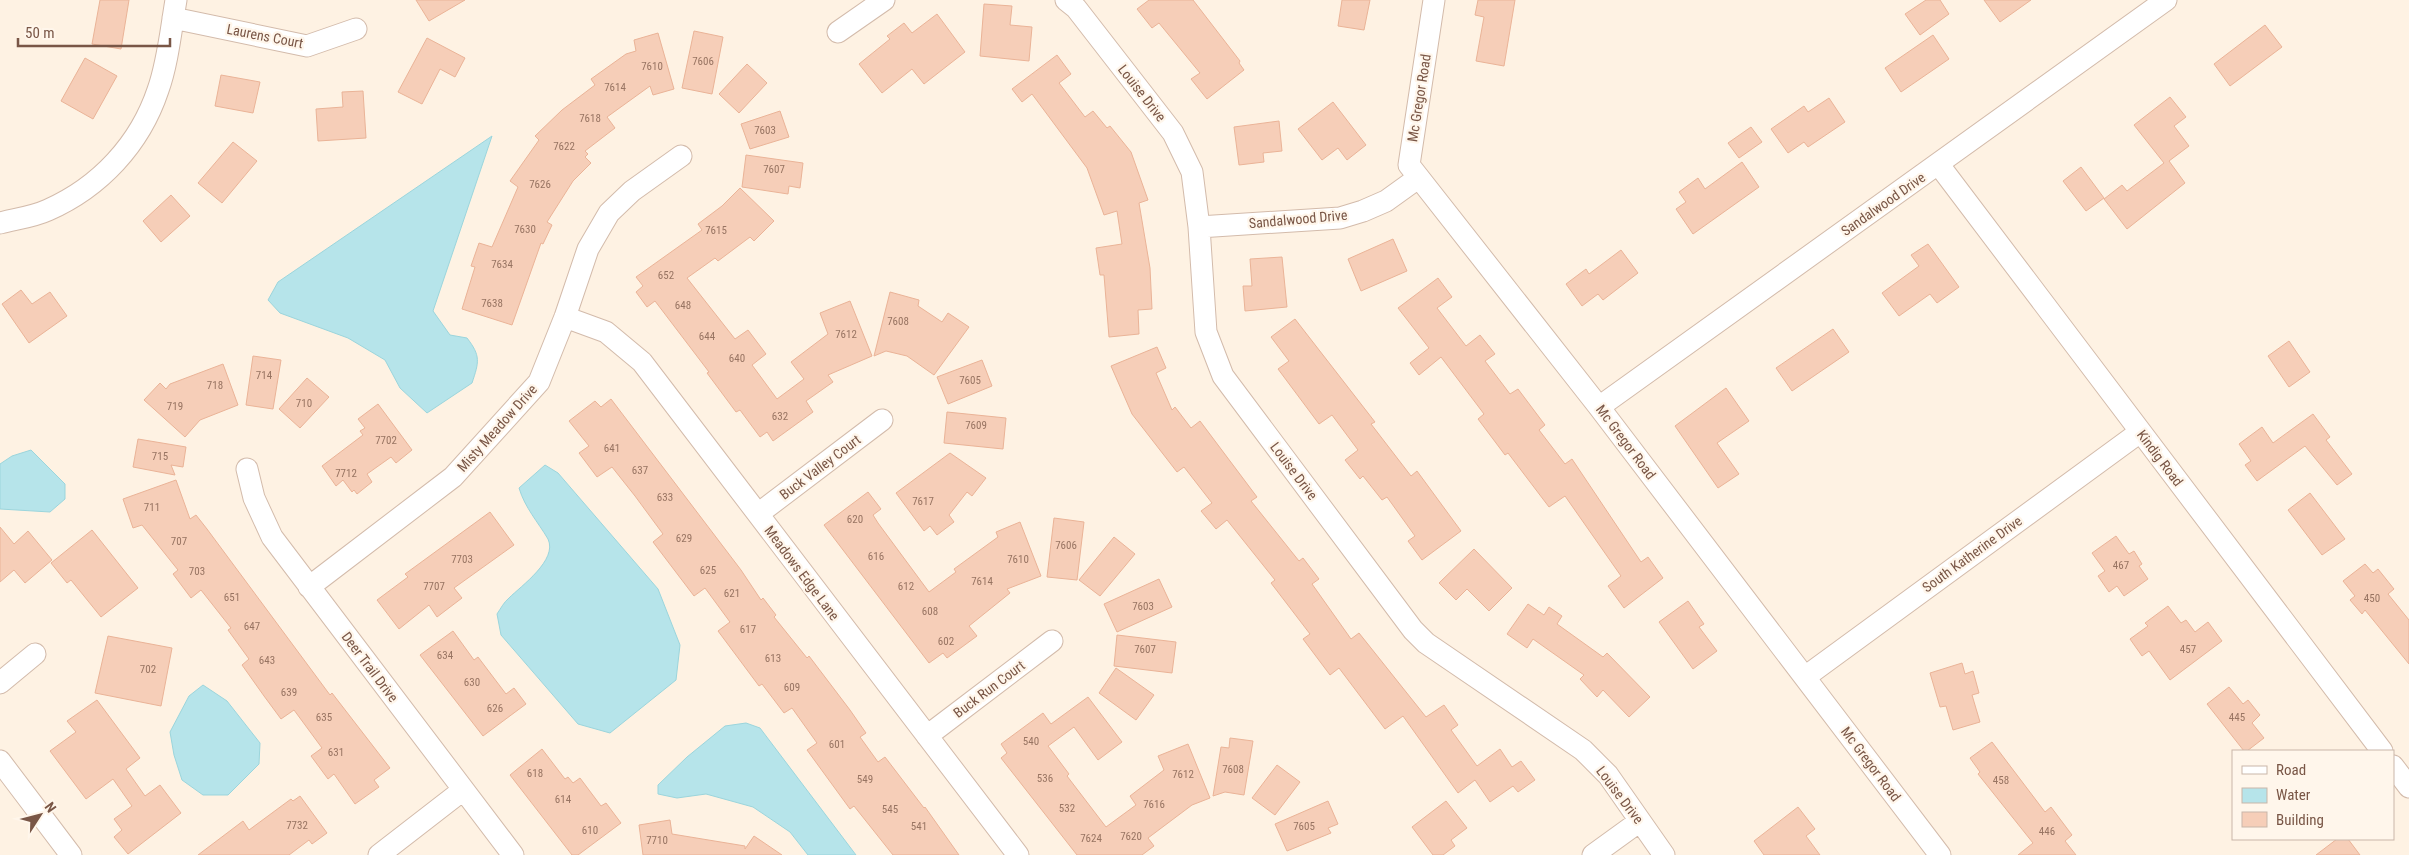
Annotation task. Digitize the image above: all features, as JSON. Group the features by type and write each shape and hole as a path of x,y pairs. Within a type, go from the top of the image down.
{"street":[{"path":"838,32 884,0"},
{"name":"Louise Drive","path":"1066,0 1076,8 1173,133 1192,172 1199,227 1206,332 1223,376 1236,395 1413,630 1426,643 1583,750 1608,775 1664,855"},
{"name":"Mc Gregor Road","path":"1434,0 1409,165 1600,407 1940,855"},
{"name":"Sandalwood Drive","path":"1600,407 2166,0"},
{"path":"0,223 47,211 89,188 123,155 149,115 159,88 174,9"},
{"name":"Laurens Court","path":"174,9 307,46 356,29"},
{"name":"Misty Meadow Drive","path":"309,587 453,477 538,382 565,317 588,249 609,213 632,191 681,156"},
{"name":"Kindig Road","path":"1939,165 2381,750"},
{"name":"Sandalwood Drive","path":"1199,227 1340,218 1363,212 1386,201 1418,178"},
{"name":"Meadows Edge Lane","path":"565,317 606,332 642,362 1018,855"},
{"name":"Buck Valley Court","path":"758,514 882,420"},
{"name":"South Katherine Drive","path":"1805,677 2140,432"},
{"name":"Deer Trail Drive","path":"248,469 254,498 272,537 513,855"},
{"name":"Buck Run Court","path":"927,736 1052,641"},
{"path":"0,683 35,654"},
{"path":"0,761 70,855"},
{"path":"2394,767 2409,787"},
{"path":"379,855 463,790"},
{"path":"1593,855 1640,821"}],"water":[{"path":"492,136 433,311 450,335 467,338 477,355 476,370 472,383 427,413 400,388 385,360 348,338 280,313 268,300 278,282"},
{"path":"31,450 65,484 65,499 50,512 0,509 0,464 12,456"},
{"path":"545,465 558,473 658,589 680,645 676,680 610,733 578,724 501,635 497,614 507,600 537,572 548,555 550,547 548,539 528,508 519,488"},
{"path":"203,685 227,701 260,743 259,764 228,795 203,795 182,780 174,755 170,732 189,696"},
{"path":"746,723 760,728 856,855 808,855 790,832 753,807 706,794 677,798 658,794 658,785 687,757 725,726"}],"building":[{"path":"100,0 129,0 121,49 92,44"},
{"path":"416,0 465,0 429,21"},
{"path":"1149,0 1193,0 1240,61 1239,63 1244,70 1207,99 1191,79 1200,73 1159,23 1152,28 1137,9"},
{"path":"1342,0 1370,0 1364,30 1338,26"},
{"path":"1478,0 1515,0 1504,66 1476,61 1484,17 1475,15"},
{"path":"1926,0 1940,0 1949,14 1920,35 1905,14"},
{"path":"1984,0 2031,0 2000,22"},
{"path":"984,4 1012,6 1010,25 1032,27 1029,61 980,56"},
{"path":"937,14 965,52 924,84 912,69 882,93 859,64 890,39 887,36 904,23 912,33"},
{"path":"2265,25 2282,47 2230,86 2214,64"},
{"path":"694,31 723,37 712,94 682,88"},
{"path":"658,33 674,89 653,95 650,86 607,117 615,128 585,151 588,154 585,157 591,163 573,181 547,222 552,225 543,244 541,243 512,325 462,309 475,267 471,266 479,243 492,247 518,187 510,181 539,140 535,136 562,110 595,85 591,79 626,54 636,51 634,40"},
{"path":"1933,35 1949,59 1901,92 1885,68"},
{"path":"427,38 465,58 455,77 440,69 422,104 398,92"},
{"path":"1057,55 1071,74 1059,83 1085,117 1093,111 1107,128 1110,126 1131,152 1148,200 1139,203 1150,268 1152,309 1138,310 1139,334 1109,337 1104,275 1100,275 1096,248 1122,244 1117,211 1104,215 1087,168 1032,94 1022,102 1012,89"},
{"path":"85,58 117,76 93,119 61,101"},
{"path":"747,64 767,83 739,113 719,94"},
{"path":"221,75 260,82 253,113 215,106"},
{"path":"363,91 366,138 318,141 316,109 343,107 342,92"},
{"path":"2170,97 2186,117 2174,126 2189,146 2169,161 2185,183 2127,229 2104,199 2122,185 2127,191 2164,163 2134,125"},
{"path":"1829,98 1845,122 1808,147 1804,142 1788,153 1771,129 1804,106 1808,112"},
{"path":"1333,102 1366,145 1347,160 1338,148 1322,160 1298,129"},
{"path":"780,111 789,137 750,149 741,124"},
{"path":"1279,121 1282,151 1263,153 1264,162 1239,165 1234,127"},
{"path":"1751,127 1762,142 1739,158 1728,143"},
{"path":"233,142 257,161 222,203 198,183"},
{"path":"746,155 803,163 800,188 789,186 788,194 742,187"},
{"path":"1742,162 1759,187 1693,234 1676,209 1686,202 1679,192 1698,178 1705,189"},
{"path":"2081,167 2104,198 2086,211 2063,181"},
{"path":"740,188 774,221 754,241 750,237 718,261 715,258 687,278 735,339 748,330 766,354 752,365 777,399 804,379 791,362 828,334 820,313 850,301 872,356 828,375 833,382 806,401 813,412 773,441 767,432 760,437 740,410 736,412 707,373 709,372 655,301 647,307 636,292 643,286 636,277 702,230 698,224 722,206"},
{"path":"171,195 190,216 161,242 143,221"},
{"path":"1393,239 1407,271 1361,291 1348,259"},
{"path":"1928,244 1959,287 1937,303 1930,294 1899,316 1882,293 1919,266 1911,255"},
{"path":"1621,250 1638,273 1603,300 1598,294 1582,306 1566,284 1586,269 1589,274"},
{"path":"1282,257 1287,307 1245,311 1243,286 1252,286 1250,259"},
{"path":"1438,278 1452,297 1437,308 1466,346 1480,335 1495,354 1485,361 1510,394 1518,389 1545,425 1539,430 1565,464 1572,459 1641,562 1648,557 1663,578 1624,608 1608,586 1621,576 1565,496 1549,507 1508,453 1505,455 1478,419 1484,414 1441,357 1419,375 1410,363 1429,348 1398,308"},
{"path":"21,290 32,304 50,292 67,316 29,343 2,304"},
{"path":"890,292 919,300 918,306 942,322 948,313 969,327 934,375 907,356 886,351 874,356"},
{"path":"1295,319 1375,422 1371,424 1411,476 1417,471 1461,531 1422,560 1408,541 1415,536 1387,497 1382,500 1363,476 1360,479 1345,460 1358,450 1332,415 1319,424 1278,369 1289,361 1271,337"},
{"path":"1833,329 1849,352 1792,391 1776,368"},
{"path":"2289,341 2310,372 2289,387 2268,356"},
{"path":"1157,347 1166,368 1156,373 1172,410 1175,407 1191,428 1200,421 1257,497 1251,501 1299,561 1303,558 1319,579 1312,584 1351,639 1359,633 1426,717 1444,705 1458,725 1451,730 1477,766 1500,749 1512,767 1521,761 1535,780 1518,792 1513,786 1490,802 1475,780 1458,793 1403,716 1385,729 1339,668 1330,675 1303,639 1310,634 1271,583 1275,580 1227,520 1216,529 1201,511 1212,503 1184,467 1177,472 1132,414 1111,366"},
{"path":"253,356 281,360 273,409 246,405"},
{"path":"982,360 992,386 948,404 937,377"},
{"path":"223,364 238,405 200,420 185,437 144,400 160,383 166,389 170,384"},
{"path":"307,378 329,397 300,428 279,409"},
{"path":"1726,388 1749,421 1717,443 1739,474 1718,488 1675,426"},
{"path":"611,399 741,570 761,600 763,598 776,615 774,617 807,658 809,656 850,710 866,733 860,737 878,762 885,757 925,807 959,855 893,855 854,806 850,809 807,750 817,743 792,708 784,713 762,684 759,686 718,631 730,622 705,588 694,596 653,542 663,534 635,496 612,467 597,477 579,453 589,446 569,421 595,401 601,407"},
{"path":"378,404 412,450 396,463 391,457 367,474 372,482 357,494 354,490 352,492 343,480 336,486 322,466 363,435 360,431 365,428 358,419"},
{"path":"947,412 1006,418 1003,449 944,443"},
{"path":"2313,414 2330,437 2326,440 2352,474 2337,485 2305,446 2257,481 2245,465 2251,461 2239,444 2262,427 2273,443"},
{"path":"138,439 186,447 183,467 171,465 175,475 133,467"},
{"path":"950,453 986,478 972,496 967,492 949,515 954,522 937,535 930,526 924,531 896,493"},
{"path":"176,480 190,519 196,515 330,695 332,693 390,768 374,780 379,787 355,804 334,774 328,779 311,756 322,748 294,710 281,719 264,696 242,665 249,659 228,630 231,628 201,590 191,598 173,574 178,570 142,525 133,528 123,499"},
{"path":"868,492 881,509 873,515 929,592 956,572 954,569 998,537 996,532 1020,522 1041,576 1007,589 1010,593 969,626 977,636 947,658 943,653 929,663 824,525"},
{"path":"2310,493 2345,539 2322,555 2288,510"},
{"path":"490,512 514,545 454,588 462,598 437,617 429,605 399,629 377,600 408,577 405,574"},
{"path":"1054,518 1084,522 1077,580 1047,577"},
{"path":"0,527 14,544 28,531 52,560 25,583 14,570 0,582"},
{"path":"92,530 138,588 101,617 71,580 67,583 51,563"},
{"path":"2116,536 2129,554 2134,551 2142,564 2139,566 2148,579 2124,596 2117,586 2109,592 2098,576 2105,571 2092,553"},
{"path":"1114,537 1135,554 1100,596 1079,580"},
{"path":"1474,549 1512,588 1489,611 1467,589 1456,600 1439,583"},
{"path":"2365,564 2373,573 2378,569 2394,589 2388,594 2409,620 2409,664 2365,610 2362,614 2350,600 2355,596 2343,581"},
{"path":"1159,579 1172,607 1117,632 1104,604"},
{"path":"1688,601 1704,624 1699,627 1717,651 1693,669 1659,622"},
{"path":"1528,604 1544,615 1549,607 1562,616 1557,624 1603,657 1607,653 1650,697 1629,717 1603,690 1597,697 1580,679 1584,675 1533,639 1527,648 1507,634"},
{"path":"2168,606 2181,623 2186,620 2195,632 2208,622 2222,641 2170,680 2149,651 2142,656 2130,639 2148,626 2145,623"},
{"path":"453,631 474,660 478,657 506,694 514,688 526,704 483,736 420,655"},
{"path":"1117,635 1176,642 1172,673 1114,666"},
{"path":"108,636 172,648 161,706 95,693"},
{"path":"1962,663 1965,674 1973,671 1979,693 1972,695 1980,722 1953,730 1946,706 1940,707 1930,673"},
{"path":"1116,668 1154,695 1136,720 1099,693"},
{"path":"2229,687 2243,704 2248,700 2260,715 2252,723 2264,738 2248,750 2243,750 2207,704"},
{"path":"1088,697 1122,742 1098,760 1074,727 1048,746 1069,774 1067,776 1106,827 1136,805 1130,796 1164,770 1158,756 1188,744 1210,798 1192,805 1148,838 1154,846 1142,855 1077,855 1001,758 1007,753 1001,744 1043,713 1051,724"},
{"path":"97,700 140,758 126,769 145,796 160,785 181,813 128,854 114,837 122,830 114,819 132,806 113,779 86,799 50,751 76,732 67,721"},
{"path":"1230,738 1253,741 1244,795 1225,792 1213,796 1221,747 1229,748"},
{"path":"1992,742 2045,812 2051,807 2072,835 2065,841 2076,855 2018,855 2033,843 1978,774 1980,772 1970,758"},
{"path":"542,749 565,779 568,777 573,783 580,778 601,806 606,803 621,823 578,855 572,855 510,775"},
{"path":"1277,765 1300,782 1275,815 1252,798"},
{"path":"300,796 327,833 312,844 309,840 289,855 198,855 243,821 249,830 291,799 293,801"},
{"path":"1328,801 1338,824 1328,828 1331,833 1287,851 1275,824"},
{"path":"1446,801 1467,828 1451,840 1455,846 1443,855 1433,855 1412,827"},
{"path":"1798,807 1815,829 1806,836 1820,855 1764,855 1754,841"},
{"path":"670,820 672,834 745,846 745,849 754,836 782,855 643,855 639,825"},
{"path":"2336,840 2349,840 2360,855 2316,855"}]}
